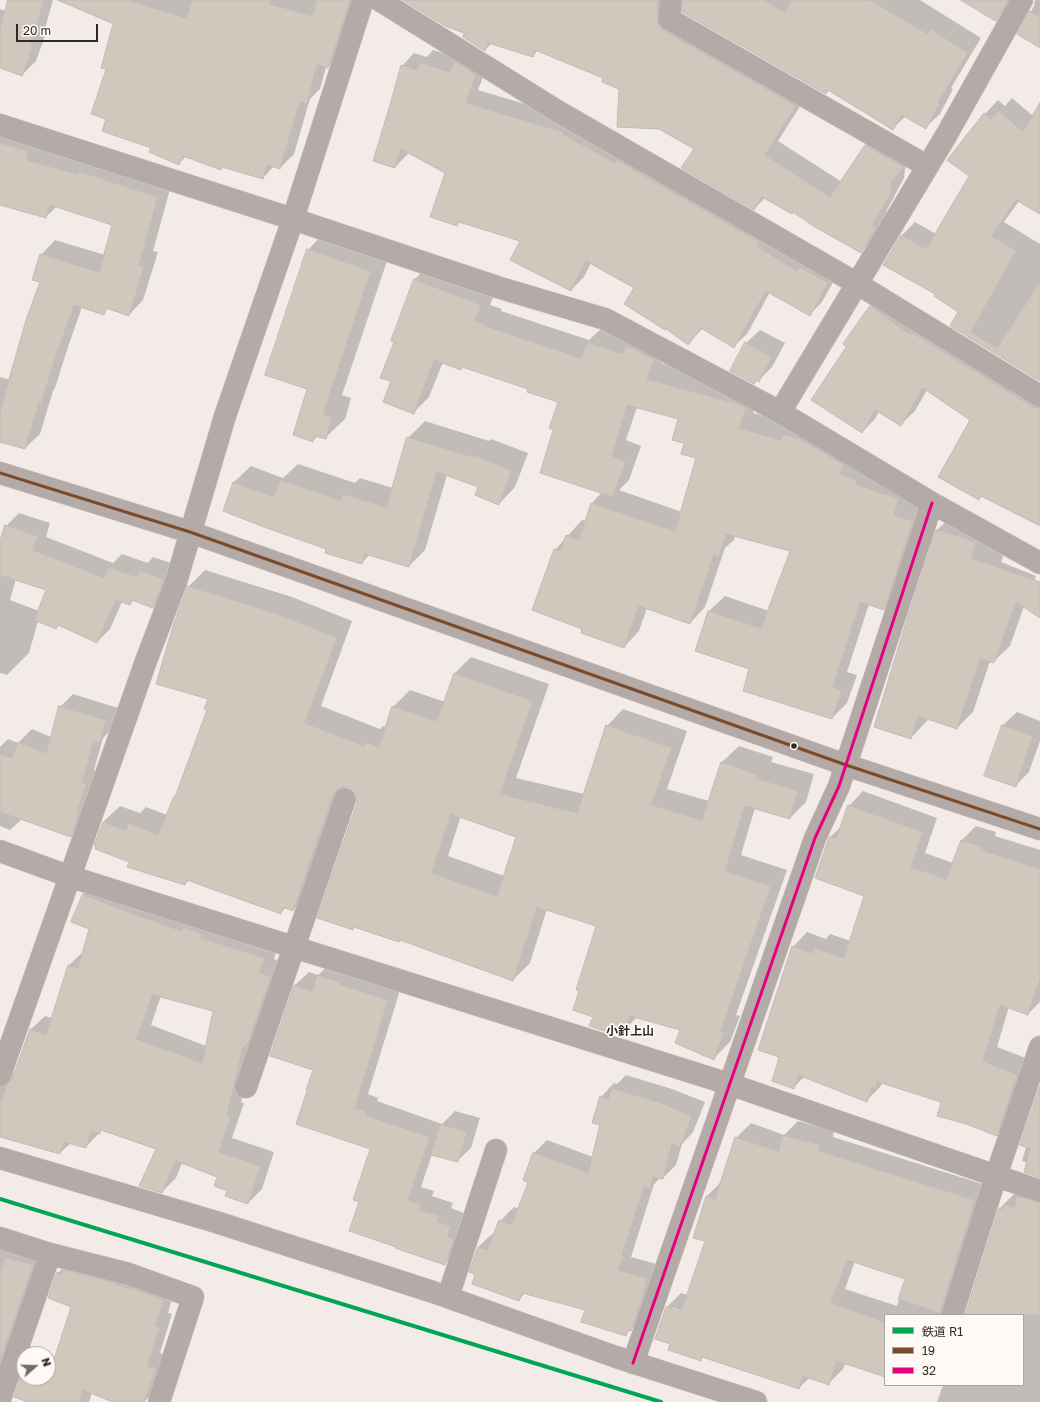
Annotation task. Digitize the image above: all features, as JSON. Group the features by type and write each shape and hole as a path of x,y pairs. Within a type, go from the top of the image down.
{"street":[{"path":"0,1075 146,661 176,582 225,416 293,219 363,0"},
{"path":"379,0 559,112 856,283 1040,396"},
{"path":"671,0 669,19 927,166"},
{"path":"780,412 927,166 1022,0"},
{"path":"0,125 293,219 497,287 605,319 780,412 932,503 1040,563"},
{"path":"0,473 190,532 846,765 1040,829"},
{"path":"633,1363 815,838 839,786 932,503"},
{"path":"246,1087 344,799"},
{"path":"0,851 71,877 729,1084 1040,1191"},
{"path":"952,1314 996,1176 1040,1047"},
{"path":"448,1297 496,1150"},
{"path":"0,1158 216,1222 448,1297 633,1363 756,1402"},
{"path":"0,1238 50,1254 129,1274 193,1297 159,1402"},
{"path":"0,1399 50,1254"}],"building":[{"path":"8,0 44,0 31,46 33,47 22,76 0,68 0,29"},
{"path":"58,0 128,0 186,18 192,0 271,0 270,4 312,16 317,0 350,0 328,68 317,65 307,104 300,102 280,169 267,165 263,179 222,167 221,170 183,156 179,165 149,152 151,148 102,131 106,119 91,114 106,69 101,68 113,24"},
{"path":"403,0 658,0 658,25 663,30 796,106 765,155 830,197 865,145 904,167 891,183 891,193 872,226 876,228 861,253 815,227 793,212 792,214 762,197 754,210 681,168 694,149 659,129 617,127 619,89 602,82 603,78 535,50 533,57 488,43 485,51 463,37 464,33 445,26"},
{"path":"683,0 764,0 785,12 792,0 870,0 928,34 931,29 968,53 938,102 940,103 926,129 902,115 893,130 828,90 826,94 682,12"},
{"path":"961,0 1008,0 996,21"},
{"path":"1030,11 1040,17 1040,48 1017,34"},
{"path":"454,61 476,75 466,103 563,132 563,134 615,163 615,159 759,242 757,246 797,271 800,267 828,283 810,316 766,291 734,348 701,328 688,345 665,328 665,330 624,304 634,288 586,261 571,291 510,260 520,241 459,222 457,226 430,217 445,173 401,149 395,168 373,161 401,65 417,70 419,62 450,72"},
{"path":"1040,103 1040,214 1016,200 992,236 1016,251 971,332 997,348 1040,282 1040,381 950,326 958,312 934,296 935,294 883,265 901,235 926,249 969,176 947,160 984,113 991,119 998,111 1023,131"},
{"path":"0,143 29,151 27,160 77,174 78,171 158,197 139,265 144,267 129,316 106,308 104,315 74,305 41,404 39,403 25,449 0,442 0,411 26,320 40,282 32,280 40,254 99,272 112,225 50,205 46,218 0,205"},
{"path":"307,249 371,271 323,414 332,417 326,439 315,436 313,442 293,435 307,389 265,375"},
{"path":"414,279 481,305 475,321 581,358 587,342 622,354 626,346 634,349 654,359 647,379 738,404 746,408 739,428 781,440 782,434 800,439 844,465 840,474 857,480 855,484 899,499 894,515 913,521 884,610 860,602 833,687 842,690 832,719 743,691 749,669 695,651 708,611 761,628 790,551 726,534 719,557 714,555 690,624 639,606 624,648 581,633 582,629 532,610 554,549 560,551 566,535 579,540 591,503 675,531 696,458 681,454 684,443 672,440 678,419 627,405 612,456 626,461 613,497 540,473 553,430 549,428 558,402 527,392 528,389 462,367 461,370 434,360 414,414 383,402 391,381 380,378 394,342 391,341"},
{"path":"870,306 910,334 911,332 1033,407 1040,408 1040,526 981,496 979,500 938,477 970,420 923,388 901,426 875,410 862,433 811,400 846,347 843,344"},
{"path":"745,342 772,357 759,382 756,380 754,384 730,371"},
{"path":"407,437 473,457 474,455 512,470 499,505 475,495 478,487 437,472 409,567 365,554 362,564 325,553 326,549 223,511 233,482 274,497 280,480 341,500 343,494 386,507"},
{"path":"5,525 38,536 33,550 104,578 108,567 137,577 139,570 164,579 153,608 132,600 130,605 116,600 97,643 58,625 56,629 34,620 46,590 0,575 0,541"},
{"path":"936,530 976,542 971,558 1040,582 1040,618 1016,602 994,663 980,659 957,729 918,716 911,739 874,727"},
{"path":"188,586 275,613 337,638 305,723 364,746 366,742 379,747 392,706 437,721 454,673 533,701 500,794 577,813 606,725 672,748 651,805 702,820 721,762 757,774 756,778 798,791 790,819 745,806 725,871 771,886 721,1031 724,1033 714,1060 675,1043 680,1030 630,1016 626,1030 616,1026 614,1034 589,1026 593,1017 573,1010 579,991 576,990 596,926 537,907 513,981 400,940 399,942 354,927 353,930 317,918 357,803 355,791 349,787 337,789 333,795 293,911 283,907 281,914 187,880 185,885 127,867 129,862 95,849 96,846 94,845 103,822 126,830 129,823 158,835 174,796 175,797 207,710 204,709 208,699 156,684 173,626","holes":["451,814 516,837 497,896 432,873"]},
{"path":"59,706 106,720 100,743 94,741 82,783 87,784 77,812 79,813 71,837 0,812 0,754 12,758 18,742 46,753"},
{"path":"1002,725 1033,736 1016,787 984,776"},
{"path":"848,805 923,832 911,867 946,879 961,840 982,846 981,850 1040,869 1040,979 1028,1015 1000,1005 983,1061 1017,1075 997,1136 966,1124 937,1116 941,1102 878,1082 876,1088 872,1087 867,1102 798,1075 794,1089 772,1081 779,1057 758,1050 792,946 813,953 815,948 844,958 864,896 815,878 829,837 836,838"},
{"path":"83,894 181,931 183,927 202,934 201,938 265,958 260,973 271,977 246,1048 243,1047 227,1116 231,1117 219,1152 261,1166 248,1204 225,1196 227,1191 214,1186 217,1177 176,1161 162,1193 139,1186 156,1149 101,1130 100,1134 91,1131 86,1148 64,1142 60,1154 0,1137 0,1104 6,1086 12,1079 30,1029 46,1035 68,965 78,968 89,929 71,922","holes":["153,995 213,1011 202,1063 137,1039"]},
{"path":"317,975 388,1000 355,1108 366,1111 365,1115 430,1137 408,1200 421,1204 419,1210 440,1216 438,1222 451,1226 448,1237 454,1239 445,1265 349,1231 359,1202 353,1200 370,1149 296,1124 313,1070 270,1056 294,985 312,991"},
{"path":"1040,1086 1040,1178 1024,1172 1030,1149 1020,1145"},
{"path":"612,1088 658,1102 692,1116 680,1147 672,1144 663,1179 653,1177 650,1189 644,1187 622,1255 624,1255 618,1270 647,1278 642,1299 631,1331 628,1330 626,1336 581,1322 585,1310 522,1293 519,1301 472,1284 475,1274 469,1272 478,1247 487,1250 499,1220 511,1225 528,1183 523,1180 533,1152 588,1173 600,1125 592,1123 600,1096 608,1099"},
{"path":"440,1124 467,1132 458,1162 431,1155"},
{"path":"783,1135 820,1145 819,1151 975,1200 940,1313 898,1299 905,1279 847,1260 831,1303 884,1322 884,1377 837,1361 829,1385 803,1376 799,1389 702,1357 701,1361 668,1350 670,1344 655,1339 666,1307 681,1312 705,1241 693,1238 706,1196 715,1199 735,1137 778,1151"},
{"path":"1017,1196 1040,1203 1040,1315 965,1314 999,1208 1003,1209 1004,1204 1014,1207"},
{"path":"5,1257 33,1265 0,1361 0,1274"},
{"path":"63,1270 111,1282 164,1300 155,1326 160,1327 147,1366 156,1369 144,1402 113,1402 83,1390 79,1402 28,1402 14,1397 17,1386 56,1386 56,1354 71,1307 48,1298 57,1272 61,1274"}],"rail line":[{"name":"R1","path":"0,1199 661,1402"}],"transit line":[{"name":"19","path":"0,473 190,532 846,765 1040,829"},
{"name":"32","path":"633,1363 815,838 839,786 932,503"}],"district":[{"name":"小針上山","path":"630,1031"}]}
